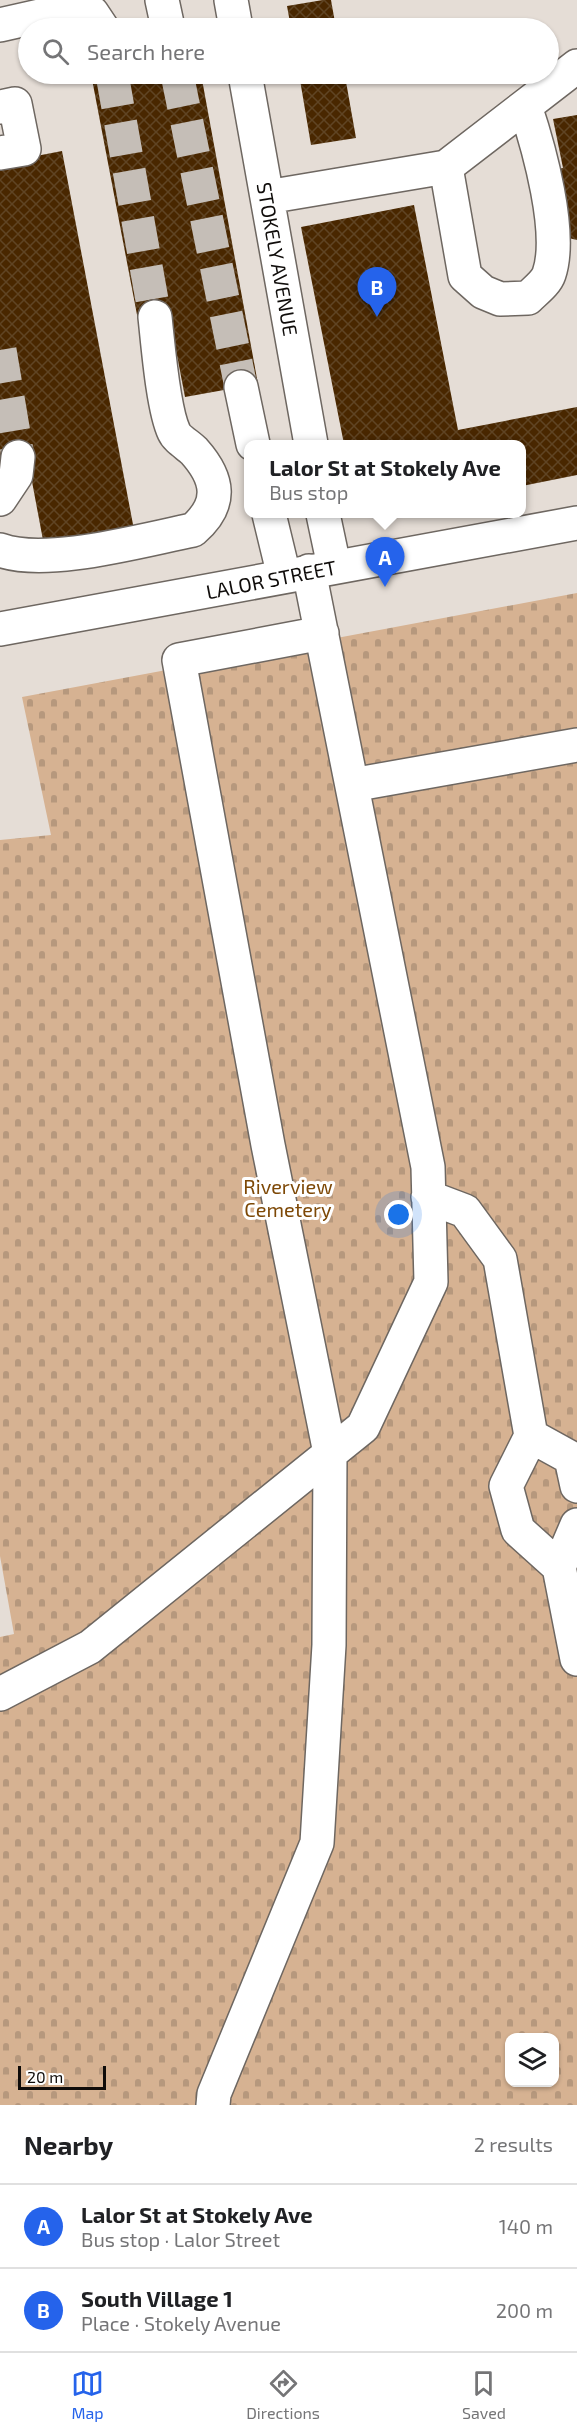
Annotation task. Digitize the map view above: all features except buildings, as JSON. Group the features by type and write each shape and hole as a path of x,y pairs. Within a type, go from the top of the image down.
{"main road":[{"path":"162,0 166,18"},
{"path":"231,0 234,18"},
{"path":"31,18 75,8 92,13 95,18"},
{"path":"0,25 18,21"},
{"path":"559,80 577,66"},
{"name":"STOKELY AVENUE","path":"246,84 310,440"},
{"path":"267,197 446,167 554,84"},
{"path":"0,107 15,105 24,149 0,153"},
{"path":"446,167 465,276 483,292 500,299 528,298 549,277 555,250 537,141 525,106"},
{"path":"0,550 17,556 46,557 193,530 207,518 214,505 209,471 174,433 155,317"},
{"path":"241,387 252,440"},
{"path":"0,499 16,475 18,457"},
{"path":"0,1694 90,1647 363,1427 431,1282 428,1167 322,633 309,571 272,518"},
{"path":"309,571 322,518"},
{"name":"LALOR STREET","path":"0,629 577,523"},
{"path":"213,2105 214,2094 317,1843 330,1645 330,1453 268,1145 178,660 322,633"},
{"path":"352,784 577,745"},
{"path":"429,1197 465,1211 500,1259 531,1436 506,1486 518,1530 559,1567"},
{"path":"531,1436 571,1458 577,1486"},
{"path":"577,1525 559,1567 577,1659"}],"green space":[{"name":"Riverview Cemetery","path":"577,593 577,2105 0,2105 0,1637 14,1634 0,1556 0,840 51,835 22,697"}],"tunnel":[{"path":"114,84 155,317"},
{"path":"179,84 241,387"},
{"path":"0,350 18,457"}],"place":[{"name":"South Village 1","path":"377,317"},
{"name":"Lalor St at Stokely Ave","path":"385,587"}]}
